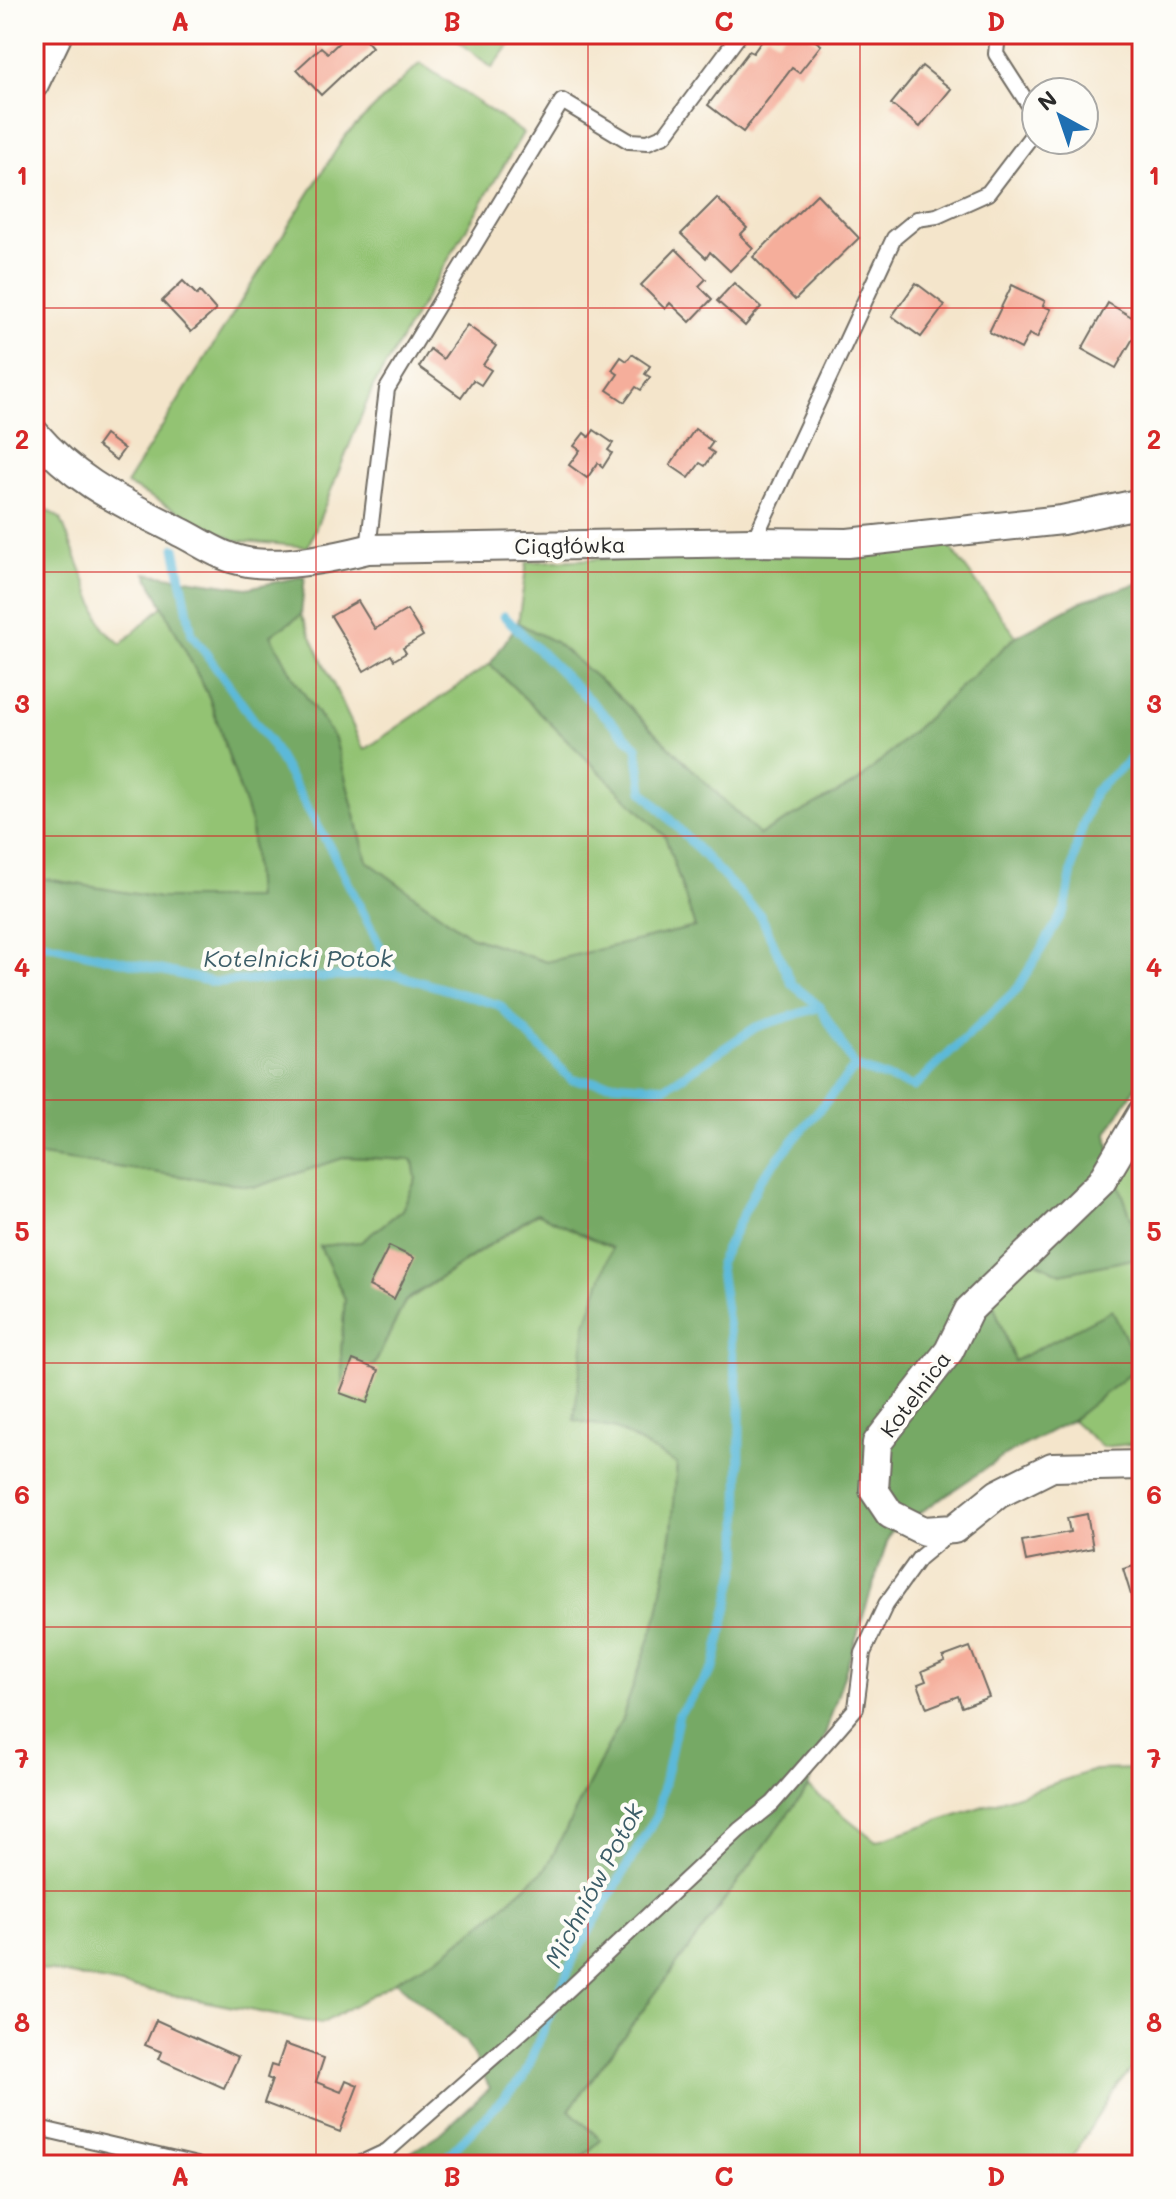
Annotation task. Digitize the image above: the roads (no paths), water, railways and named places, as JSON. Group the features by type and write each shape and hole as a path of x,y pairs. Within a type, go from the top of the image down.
{"street":[{"path":"34,84 58,34"},
{"name":"Ciągłówka","path":"34,433 52,454 94,488 235,560 275,563 326,559 368,549 848,543 1062,520 1142,503"},
{"name":"Kotelnica","path":"954,1529 924,1531 890,1514 874,1490 877,1443 949,1351 969,1310 1101,1182 1142,1113"},
{"path":"954,1529 998,1494 1052,1467 1142,1465"}],"lane":[{"path":"368,549 387,389 562,101 629,141 648,142 665,135 740,34"},
{"path":"998,34 996,54 1020,91"},
{"path":"753,542 894,238 917,219 937,216 988,193 1020,151"},
{"path":"357,2165 387,2151 550,2007 739,1830 773,1803 856,1708 863,1653 886,1604 919,1558 954,1529"},
{"path":"34,2127 197,2165"}],"waterway":[{"path":"175,548 192,634 271,744 333,853 394,974"},
{"path":"504,616 637,747 643,791 761,916 792,984 820,1007"},
{"name":"Kotelnicki Potok","path":"34,941 213,982 394,974 499,1005 572,1080 666,1087 756,1027 820,1007 855,1067 914,1087 1018,988 1065,909 1077,844 1094,792 1142,749"},
{"name":"Michniów Potok","path":"558,1995 574,1957 657,1815 679,1714 714,1668 739,1557 740,1404 719,1263 760,1180 855,1067"},
{"name":"Michniów Potok","path":"439,2165 524,2077 552,2009"}]}
